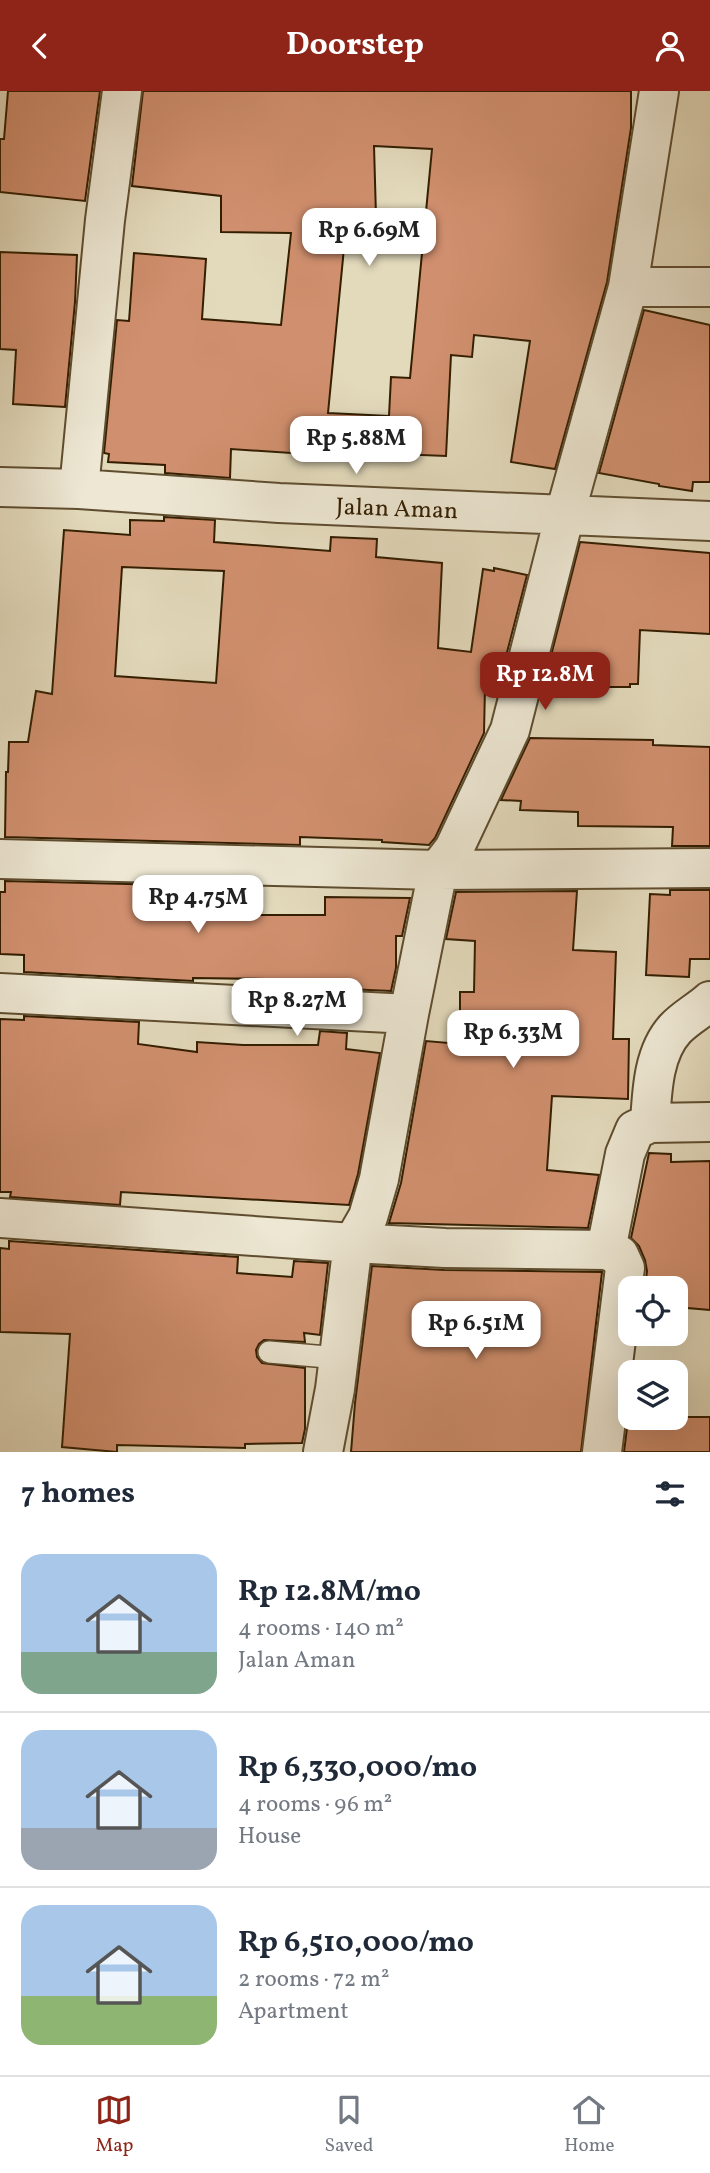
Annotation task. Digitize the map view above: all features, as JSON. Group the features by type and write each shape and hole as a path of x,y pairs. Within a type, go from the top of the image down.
{"street":[{"path":"79,489 105,219 122,91"},
{"path":"323,1452 354,1243 368,1217 379,1179 438,870 454,849 510,730 565,514 628,287 659,91"},
{"path":"628,287 710,287"},
{"name":"Jalan Aman","path":"0,487 79,489 279,503 710,521"},
{"path":"0,859 438,870 710,868"},
{"path":"0,993 409,1014"},
{"path":"650,1123 652,1089 663,1047 676,1028 710,1001"},
{"path":"606,1250 625,1154 635,1130 650,1123 710,1122"},
{"path":"0,1218 445,1248 606,1250 619,1255 625,1268 602,1452"}],"lane":[{"path":"269,1352 339,1358"}],"building":[{"path":"8,91 100,91 85,201 0,192 0,139 4,139"},
{"path":"143,91 631,91 631,128 607,282 555,469 511,462 530,341 474,335 472,357 451,355 446,456 321,451 321,455 231,449 230,478 165,473 165,465 108,462 109,454 104,453 117,320 129,321 134,253 206,259 202,319 281,325 291,233 221,232 221,196 132,186","holes":["374,146 432,149 410,378 391,377 389,416 328,413 347,217 376,216"]},
{"path":"0,252 77,255 65,407 13,404 16,350 0,349"},
{"path":"644,310 710,325 710,482 693,482 692,491 599,473"},
{"path":"164,517 215,520 214,542 330,551 331,537 377,539 376,557 442,563 438,648 471,652 483,569 494,571 494,568 527,575 498,687 485,687 484,733 435,838 429,845 300,837 300,845 5,837 9,742 28,742 36,691 52,694 64,530 130,535 130,520 164,521","holes":["122,567 224,571 216,683 115,676"]},
{"path":"580,542 710,553 710,634 640,630 638,684 630,684 630,687 543,687"},
{"path":"530,738 653,740 653,745 710,747 710,846 672,846 673,827 578,826 578,812 520,810 521,801 501,800"},
{"path":"5,881 252,887 252,915 325,915 325,897 410,898 402,936 396,936 396,968 391,991 325,988 325,983 265,983 265,979 193,978 193,981 24,972 24,955 0,954 0,892 5,892"},
{"path":"670,890 710,890 710,959 690,959 689,977 646,975 650,894 670,895"},
{"path":"577,891 573,950 616,952 613,1039 629,1039 628,1099 552,1096 547,1170 599,1175 588,1228 389,1223 401,1183 426,1041 460,1044 460,992 474,992 475,941 446,939 456,892"},
{"path":"24,1016 139,1022 138,1044 197,1052 197,1042 318,1045 320,1031 347,1033 346,1049 380,1053 358,1174 349,1205 121,1192 120,1205 10,1197 11,1192 0,1192 0,1019 24,1020"},
{"path":"649,1153 671,1154 671,1162 710,1161 710,1310 688,1308 688,1276 646,1276 645,1260 639,1246 631,1238"},
{"path":"9,1241 238,1257 237,1273 292,1277 294,1261 328,1263 320,1335 304,1333 305,1342 264,1340 256,1350 262,1363 305,1368 305,1429 302,1443 245,1444 245,1448 117,1445 117,1452 62,1447 70,1334 0,1332 0,1248 9,1249"},
{"path":"372,1266 444,1270 602,1272 581,1452 351,1452"},
{"path":"688,1417 710,1417 710,1452 624,1452 627,1430 688,1430"}]}
